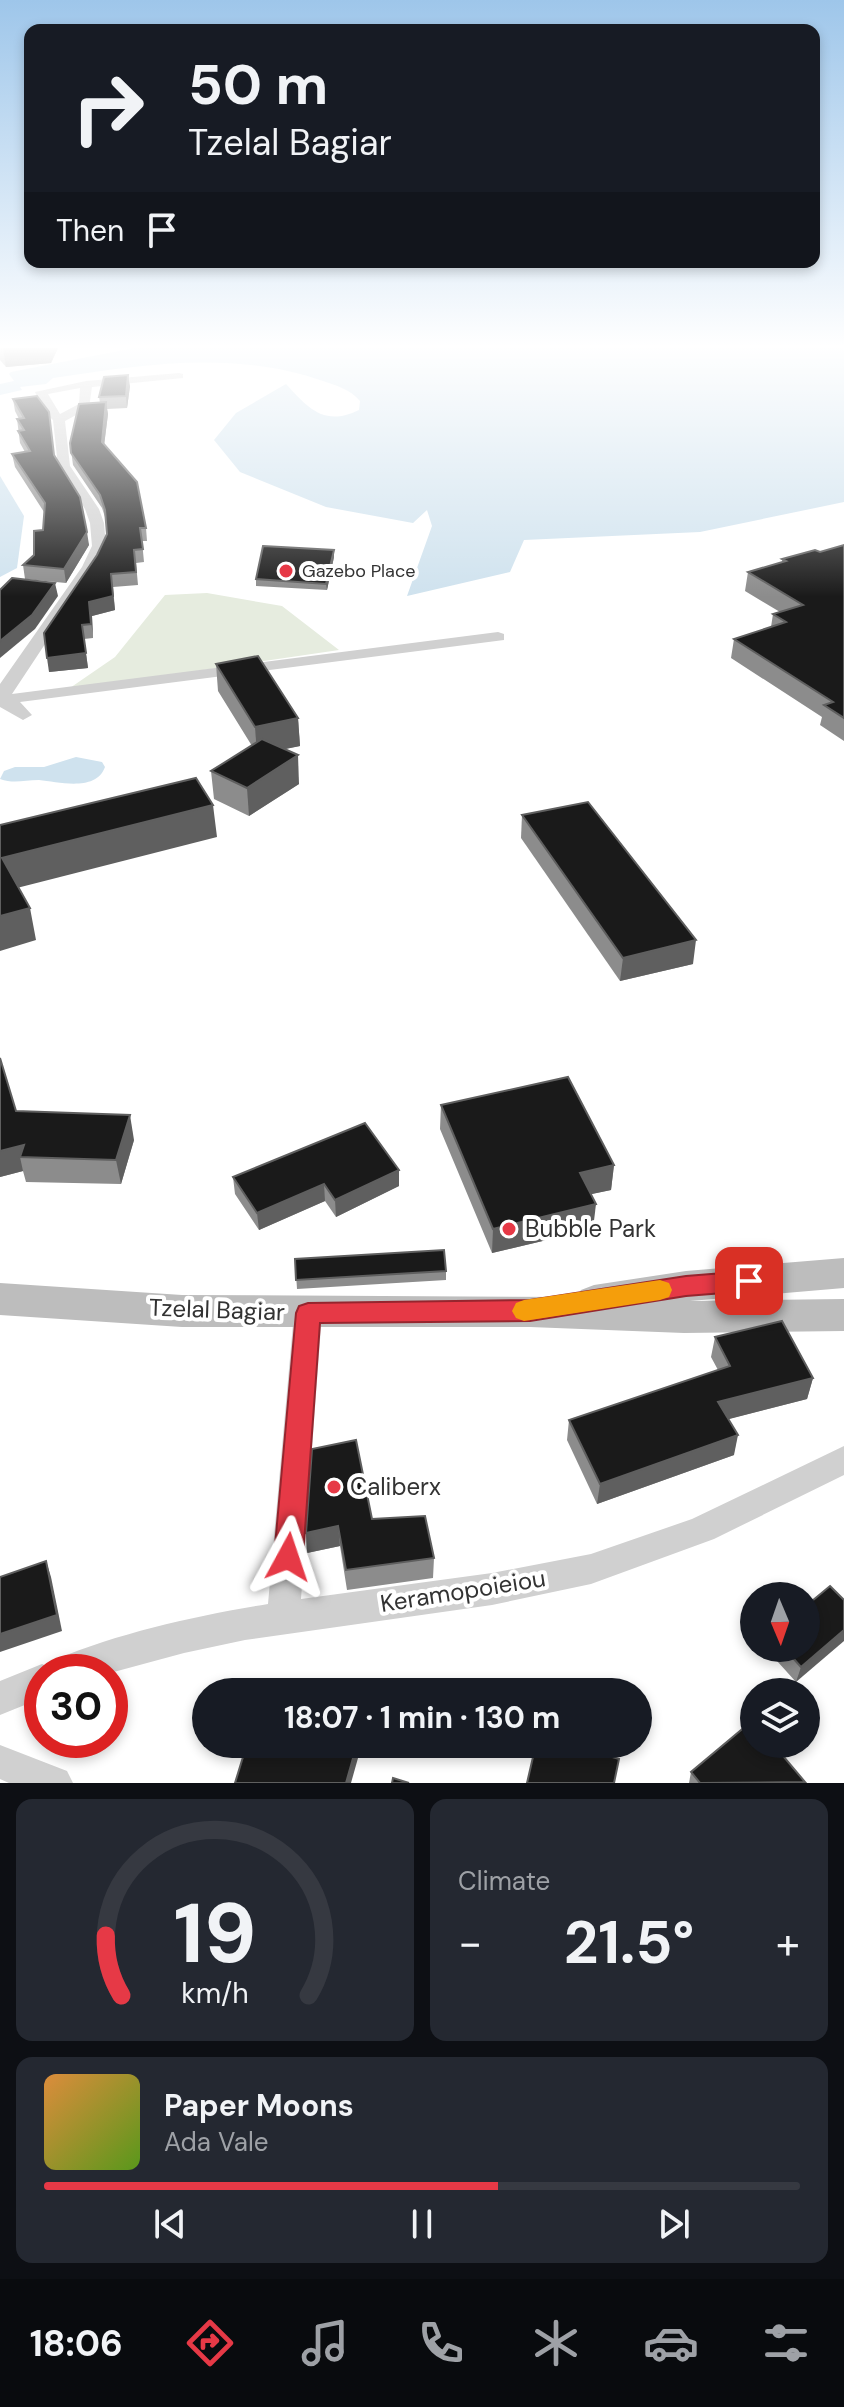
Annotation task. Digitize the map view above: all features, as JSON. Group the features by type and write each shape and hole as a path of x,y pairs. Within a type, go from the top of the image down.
{"main road":[{"name":"Tzelal Bagiar","path":"530,1311 686,1286 844,1273"},
{"name":"Tzelal Bagiar","path":"0,1299 182,1311 530,1311 684,1317 844,1315"}],"street":[{"path":"3,702 3,692 64,590 96,556 100,538 92,509 64,466 60,431"},
{"path":"3,702 500,640"},
{"path":"3,702 23,715"},
{"path":"283,1619 308,1313"},
{"name":"Keramopoieiou","path":"118,1654 283,1619 554,1578 637,1553 762,1503 844,1460"},
{"path":"0,1698 24,1688"},
{"path":"0,1762 55,1783"}],"shaded area":[{"path":"207,593 282,606 339,650 67,690 115,657 165,595"}],"water":[{"path":"221,431 844,431 844,502 700,532 524,540 510,572 407,596 432,526 427,510 413,523 326,507 240,472 214,440"},
{"path":"0,476 24,516 17,568 0,577"},
{"path":"76,757 102,762 105,767 94,780 85,783 0,779 4,771 15,767 44,767"}],"building":[{"path":"18,431 51,431 54,455 80,497 87,532 64,569 23,565 34,555 34,531 43,530 45,503 12,454 30,451"},
{"path":"73,431 103,431 102,442 137,482 146,528 140,528 143,549 134,550 136,572 111,574 113,596 89,602 91,624 82,625 86,653 47,658 44,633 97,555 107,534 100,495 71,453"},
{"path":"844,545 844,718 824,705 833,702 734,639 786,622 773,614 803,605 748,572 786,561 782,559"},
{"name":"Gazebo Place","path":"263,546 334,550 326,584 256,579"},
{"path":"12,578 55,583 32,615 0,641 0,590"},
{"path":"258,656 298,718 255,727 216,664"},
{"path":"262,739 298,755 247,788 211,771"},
{"path":"196,778 213,805 2,858 30,908 0,916 0,825"},
{"path":"588,802 696,940 623,958 522,815"},
{"path":"0,1058 16,1111 130,1115 116,1160 20,1157 24,1145 0,1151"},
{"path":"568,1077 614,1165 580,1173 596,1204 493,1229 441,1105"},
{"path":"365,1123 399,1170 335,1200 324,1184 257,1213 233,1177"},
{"path":"444,1250 446,1271 296,1280 295,1259"},
{"path":"782,1321 813,1378 718,1402 738,1435 600,1484 569,1420 730,1366 715,1337"},
{"path":"356,1440 372,1519 425,1516 434,1558 346,1570 338,1526 306,1533 312,1449"},
{"path":"46,1561 57,1615 0,1634 0,1577"},
{"path":"830,1586 844,1600 844,1630 820,1651 820,1594"},
{"path":"740,1731 740,1758 785,1758 805,1782 700,1783 691,1772"},
{"path":"243,1758 353,1758 346,1783 235,1783"},
{"path":"533,1758 619,1759 614,1783 527,1783"},
{"path":"393,1778 409,1783 392,1783"}],"slow traffic":[{"path":"524,1311 660,1290"}],"place":[{"name":"Gazebo Place","path":"286,571"},
{"name":"Bubble Park","path":"509,1229"},
{"name":"Caliberx","path":"334,1487"}],"route":[{"path":"288,1557 308,1313 530,1311 686,1286 749,1281"}]}
